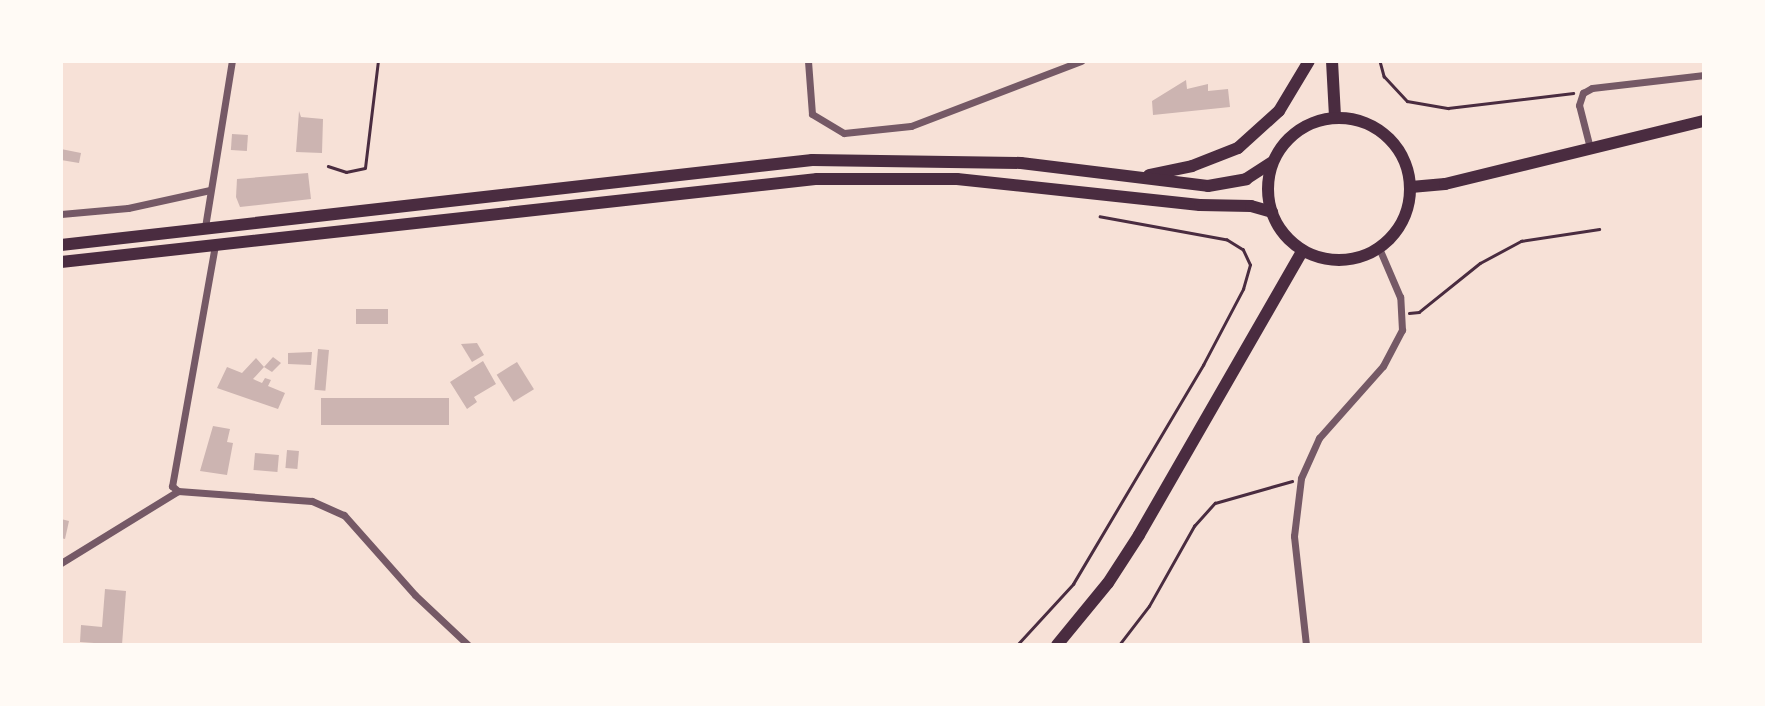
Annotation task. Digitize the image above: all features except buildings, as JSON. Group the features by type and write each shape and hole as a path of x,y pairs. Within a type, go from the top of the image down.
{"main road":[{"path":"1142,177 1192,166 1238,148 1279,111 1309,61"},
{"path":"1332,61 1335,117"},
{"path":"61,245 812,160 1020,163 1230,184 1271,163 1297,130 1335,117 1372,125 1388,136 1400,151 1411,187 1406,215 1379,248 1336,260 1302,251 1281,231 1272,212 1268,198 1271,163"},
{"path":"1411,187 1445,184 1704,121"},
{"path":"61,262 817,179 957,179 1200,205 1251,206 1272,212"},
{"path":"1057,645 1108,583 1133,545 1302,251"}],"street":[{"path":"205,227 232,61"},
{"path":"808,61 812,114 844,133 883,131 924,122 1081,61"},
{"path":"1590,148 1579,105 1583,93 1592,88 1704,75"},
{"path":"61,214 128,208 210,190"},
{"path":"177,491 172,485 215,245"},
{"path":"1306,645 1294,536 1301,478 1329,423 1395,348 1402,313 1379,248"},
{"path":"61,563 177,491 312,500 344,515 415,595 468,645"}],"path":[{"path":"327,166 346,172 365,168 369,157 378,61"},
{"path":"1380,61 1384,76 1407,101 1448,107 1548,93 1583,93"},
{"path":"1017,645 1079,574 1203,365 1243,289 1250,265 1243,250 1227,240 1100,217"},
{"path":"1402,313 1419,312 1479,263 1521,240 1600,229"},
{"path":"1119,645 1149,606 1194,527 1215,503 1301,478"}]}
